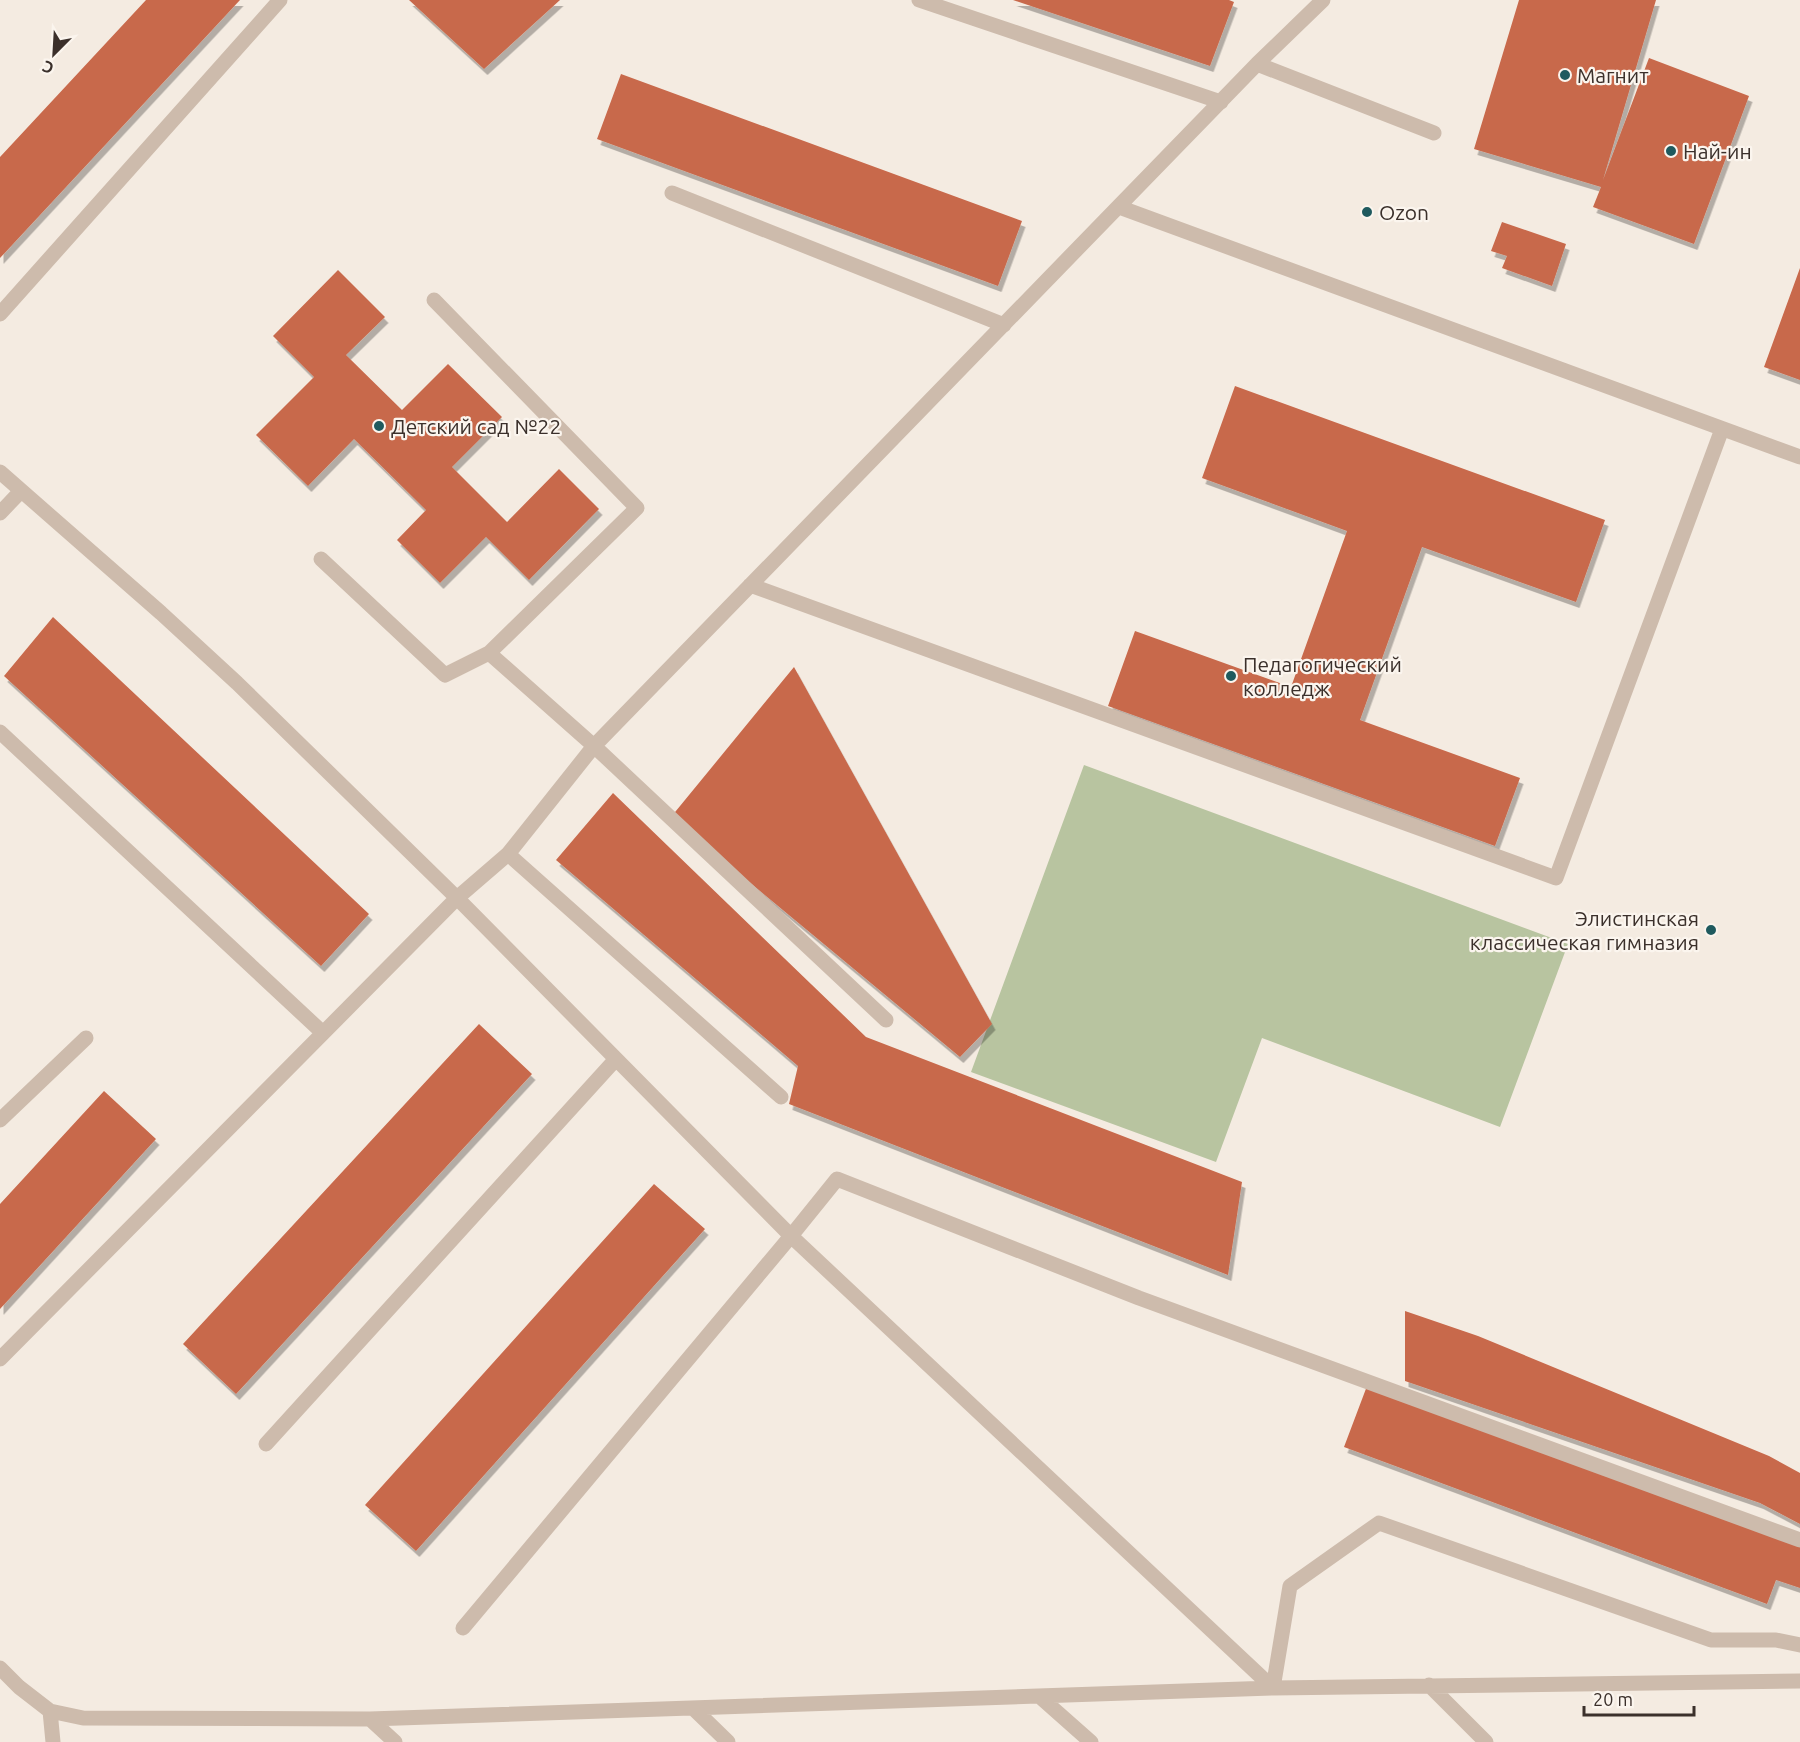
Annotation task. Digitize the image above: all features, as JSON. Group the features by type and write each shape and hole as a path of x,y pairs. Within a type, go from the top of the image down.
{"street":[{"path":"0,314 280,0"},
{"path":"919,0 1221,102"},
{"path":"0,1359 457,898 508,854 594,746 1257,64 1323,0"},
{"path":"1257,64 1434,133"},
{"path":"672,193 1004,325"},
{"path":"1119,207 1800,458"},
{"path":"321,559 445,675 489,652 637,508 434,300"},
{"path":"750,585 1556,878 1722,429"},
{"path":"0,472 237,683 457,898 791,1236 1274,1688"},
{"path":"0,513 21,491"},
{"path":"489,652 594,746 886,1020"},
{"path":"0,732 323,1033"},
{"path":"508,854 781,1097"},
{"path":"0,1120 86,1038"},
{"path":"266,1444 616,1059"},
{"path":"463,1628 837,1179 1139,1298 1800,1540"},
{"path":"1274,1688 1290,1586 1379,1523 1711,1640 1776,1640 1800,1645"},
{"path":"0,1668 50,1712 83,1718 370,1719 1274,1688 1800,1681"},
{"path":"1429,1686 1486,1742"},
{"path":"1039,1696 1091,1742"},
{"path":"693,1708 728,1742"},
{"path":"50,1712 53,1742"},
{"path":"370,1719 395,1742"}],"green space":[{"path":"1084,765 1568,944 1500,1127 1262,1038 1216,1162 971,1072"}],"building":[{"path":"146,0 240,0 0,258 0,157"},
{"path":"409,0 560,0 484,69"},
{"path":"1013,0 1229,0 1234,2 1210,66"},
{"path":"1519,0 1656,0 1603,180 1649,58 1749,96 1694,244 1593,207 1601,187 1474,149"},
{"path":"621,74 1022,221 998,286 597,139"},
{"path":"1502,222 1566,244 1552,286 1502,268 1507,256 1491,251"},
{"path":"1800,268 1800,380 1764,367"},
{"name":"Детский сад №22","path":"338,270 385,317 346,355 402,410 448,364 502,417 452,467 507,522 559,469 599,509 529,580 486,537 440,583 397,540 426,510 354,439 308,486 256,435 314,377 273,336"},
{"path":"1235,386 1605,520 1576,602 1422,547 1360,720 1520,778 1495,846 1108,706 1135,631 1291,687 1347,531 1202,478"},
{"path":"53,617 369,914 321,966 4,676"},
{"path":"794,667 992,1024 960,1057 671,817"},
{"path":"613,793 866,1037 1242,1182 1228,1275 789,1104 798,1066 556,860"},
{"path":"479,1024 532,1074 236,1394 183,1344"},
{"path":"104,1091 156,1139 0,1309 0,1204"},
{"path":"654,1184 705,1229 416,1551 365,1505"},
{"path":"1405,1311 1478,1336 1769,1456 1800,1473 1800,1524 1760,1503 1405,1381"},
{"path":"1367,1386 1800,1546 1800,1588 1776,1580 1767,1604 1344,1447"}],"place":[{"name":"Магнит","path":"1565,75"},
{"name":"Най-ин","path":"1671,151"},
{"name":"Ozon","path":"1367,212"},
{"name":"Детский сад №22","path":"379,426"},
{"name":"Педагогический колледж","path":"1231,676"},
{"name":"Элистинская классическая гимназия","path":"1711,930"}]}
